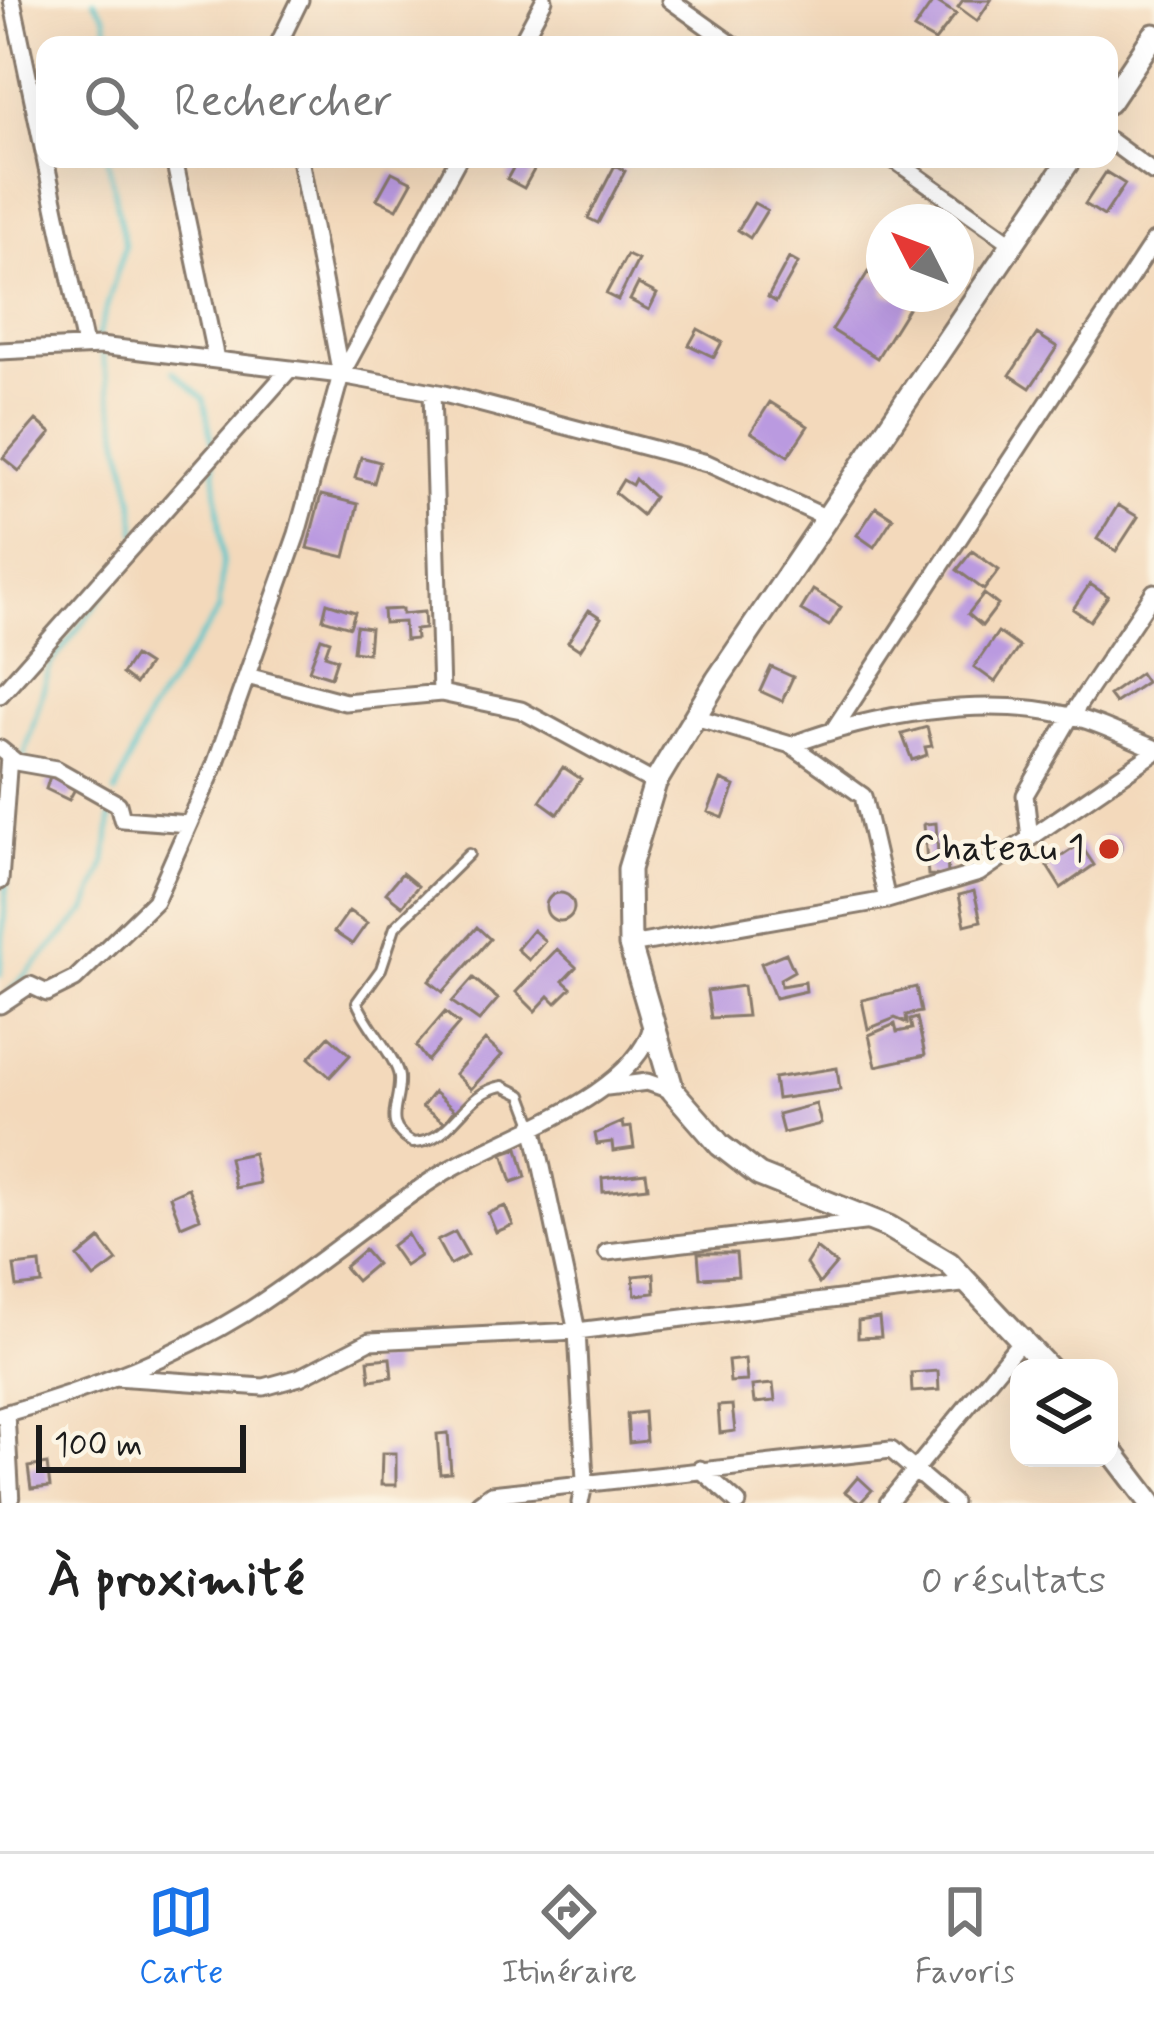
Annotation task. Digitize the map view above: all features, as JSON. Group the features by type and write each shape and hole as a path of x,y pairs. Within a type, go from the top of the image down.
{"street":[{"path":"12,0 36,115"},
{"path":"282,36 300,0"},
{"path":"525,36 544,0"},
{"path":"670,0 720,36"},
{"path":"1118,88 1154,35"},
{"path":"1118,146 1154,172"},
{"path":"47,168 85,346"},
{"path":"176,168 216,359"},
{"path":"302,168 341,375"},
{"path":"0,1005 30,985 47,993 75,979 155,901 247,676 297,534 341,375 453,168"},
{"path":"906,168 1012,244"},
{"path":"1041,1359 949,1263 874,1221 759,1175 720,1145 673,1091 630,945 628,869 655,783 695,717 1064,168"},
{"path":"834,729 1154,241"},
{"path":"0,350 85,346 341,375 432,392 706,463 827,518"},
{"path":"0,695 288,371"},
{"path":"432,392 441,693"},
{"path":"1030,838 1025,795 1070,716 1154,592"},
{"path":"247,676 345,702 441,693 521,710 655,783"},
{"path":"790,745 834,729 932,708 1070,716 1154,751"},
{"path":"695,717 790,745 862,796 887,900"},
{"path":"630,945 887,900 979,873 1154,751"},
{"path":"0,881 4,753 56,769 118,804 122,819 189,824"},
{"path":"11,1503 3,1414 115,1377 243,1314 440,1175 604,1087 639,1060 652,1028"},
{"path":"604,1087 647,1082 673,1091"},
{"path":"533,1125 577,1331 585,1480 580,1503"},
{"path":"607,1252 874,1221"},
{"path":"115,1377 264,1387 300,1377 370,1341 577,1331 970,1283"},
{"path":"888,1503 1024,1337"},
{"path":"479,1503 491,1494 585,1480 891,1450 953,1503"},
{"path":"1118,1460 1151,1503"},
{"path":"700,1468 738,1503"}],"lane":[{"path":"469,854 395,927 381,969 357,1001 396,1066 392,1113 402,1137 413,1144 437,1139 475,1095 503,1086 522,1095 533,1125"}],"building":[{"path":"934,0 956,14 939,36 914,29"},
{"path":"963,0 991,0 977,21 958,7"},
{"path":"513,168 535,168 524,188 507,179"},
{"path":"613,168 625,171 598,223 588,218"},
{"path":"392,172 412,182 397,209 377,199"},
{"path":"1106,172 1125,184 1104,216 1085,204"},
{"path":"754,203 767,210 750,238 738,230"},
{"path":"627,255 638,260 618,300 606,294"},
{"path":"789,258 798,263 776,302 768,297"},
{"path":"866,275 866,312 906,312 877,358 832,330"},
{"path":"638,284 657,294 649,310 630,300"},
{"path":"698,329 722,342 714,357 689,345"},
{"path":"1037,334 1057,347 1030,388 1010,375"},
{"path":"770,402 808,426 788,456 751,432"},
{"path":"36,420 51,433 19,471 3,458"},
{"path":"361,457 380,462 374,483 355,478"},
{"path":"635,479 654,497 642,515 615,493 623,480 632,485"},
{"path":"321,495 358,504 345,557 307,548"},
{"path":"1118,505 1138,517 1116,551 1097,539"},
{"path":"876,507 893,518 874,547 857,535"},
{"path":"972,551 999,570 984,590 957,570"},
{"path":"1090,584 1108,596 1090,621 1073,609"},
{"path":"813,590 841,607 829,626 801,610"},
{"path":"984,594 998,605 982,626 968,614"},
{"path":"327,603 355,612 350,627 323,619"},
{"path":"402,609 402,614 424,612 425,629 415,630 416,639 405,640 404,622 384,623 383,610"},
{"path":"589,610 601,618 580,650 568,642"},
{"path":"356,626 370,628 368,653 353,651"},
{"path":"998,632 1019,647 995,682 974,667"},
{"path":"321,638 330,641 325,655 337,659 331,677 309,670"},
{"path":"134,656 148,665 135,684 122,674"},
{"path":"771,667 793,677 782,701 760,691"},
{"path":"1140,673 1146,682 1115,703 1109,695"},
{"path":"927,727 932,746 925,747 927,755 912,760 902,734"},
{"path":"563,767 581,779 558,814 540,801"},
{"path":"50,776 76,787 69,800 46,789"},
{"path":"721,780 735,786 723,818 708,812"},
{"path":"936,823 938,855 947,855 948,876 928,875 924,824"},
{"name":"Chateau 1","path":"1109,835 1121,847 1109,859 1097,847"},
{"path":"1080,844 1094,865 1061,888 1047,866"},
{"path":"402,873 418,886 402,906 386,893"},
{"path":"974,891 981,921 965,925 959,895"},
{"path":"560,893 570,897 574,907 570,917 560,921 550,917 546,907 550,897"},
{"path":"349,911 367,923 352,944 334,932"},
{"path":"477,927 490,939 443,992 429,981"},
{"path":"533,930 545,941 529,960 517,949"},
{"path":"557,949 576,967 563,981 571,988 556,1003 549,996 535,1011 516,992"},
{"path":"786,953 794,971 780,979 781,986 805,982 806,991 775,998 761,963"},
{"path":"473,978 498,999 479,1021 452,1002"},
{"path":"743,986 747,1016 711,1018 707,991"},
{"path":"916,987 921,1012 906,1015 907,1023 895,1018 868,1029 862,1000"},
{"path":"445,1012 459,1024 427,1061 416,1046"},
{"path":"917,1018 925,1055 876,1066 869,1035 895,1024 897,1032 912,1029 910,1020"},
{"path":"329,1036 350,1055 330,1077 309,1058"},
{"path":"485,1040 502,1055 471,1089 455,1074"},
{"path":"837,1068 840,1090 777,1099 774,1078"},
{"path":"434,1092 454,1110 444,1123 422,1107"},
{"path":"816,1104 821,1124 783,1133 778,1114"},
{"path":"622,1122 623,1128 631,1127 634,1148 613,1151 612,1142 597,1144 595,1134"},
{"path":"518,1148 526,1177 512,1182 503,1153"},
{"path":"253,1153 259,1183 235,1188 229,1158"},
{"path":"646,1173 648,1187 603,1192 602,1178"},
{"path":"188,1188 200,1218 181,1226 170,1196"},
{"path":"505,1206 513,1225 496,1232 488,1213"},
{"path":"455,1232 468,1255 450,1265 437,1241"},
{"path":"407,1234 420,1256 405,1266 391,1246"},
{"path":"100,1239 117,1261 94,1278 78,1257"},
{"path":"816,1248 836,1264 819,1284 806,1264"},
{"path":"364,1250 376,1264 356,1281 344,1267"},
{"path":"698,1253 736,1253 738,1276 700,1278"},
{"path":"40,1263 42,1284 17,1287 14,1266"},
{"path":"654,1274 655,1293 635,1295 633,1276"},
{"path":"879,1318 881,1337 858,1338 858,1321"},
{"path":"390,1358 392,1377 370,1380 368,1360"},
{"path":"745,1359 747,1381 730,1382 728,1361"},
{"path":"938,1371 939,1390 912,1392 911,1373"},
{"path":"773,1384 775,1401 754,1403 752,1386"},
{"path":"732,1405 735,1431 720,1433 718,1406"},
{"path":"644,1412 646,1441 629,1443 627,1414"},
{"path":"448,1433 451,1473 440,1474 437,1434"},
{"path":"382,1453 396,1453 396,1485 381,1485"},
{"path":"47,1464 50,1487 31,1489 28,1467"},
{"path":"858,1477 872,1490 860,1503 845,1492"}],"waterway":[{"path":"94,0 105,16 109,36"},
{"path":"97,339 125,246 110,168"},
{"path":"101,350 134,502 136,533"},
{"path":"173,371 204,399 213,446"},
{"path":"115,794 149,714 219,610 223,555 214,463"},
{"path":"24,757 50,666 137,550"},
{"path":"9,992 86,911 106,861 112,805"},
{"path":"0,976 7,879"}],"place":[{"name":"Chateau 1","path":"1109,849"}]}
